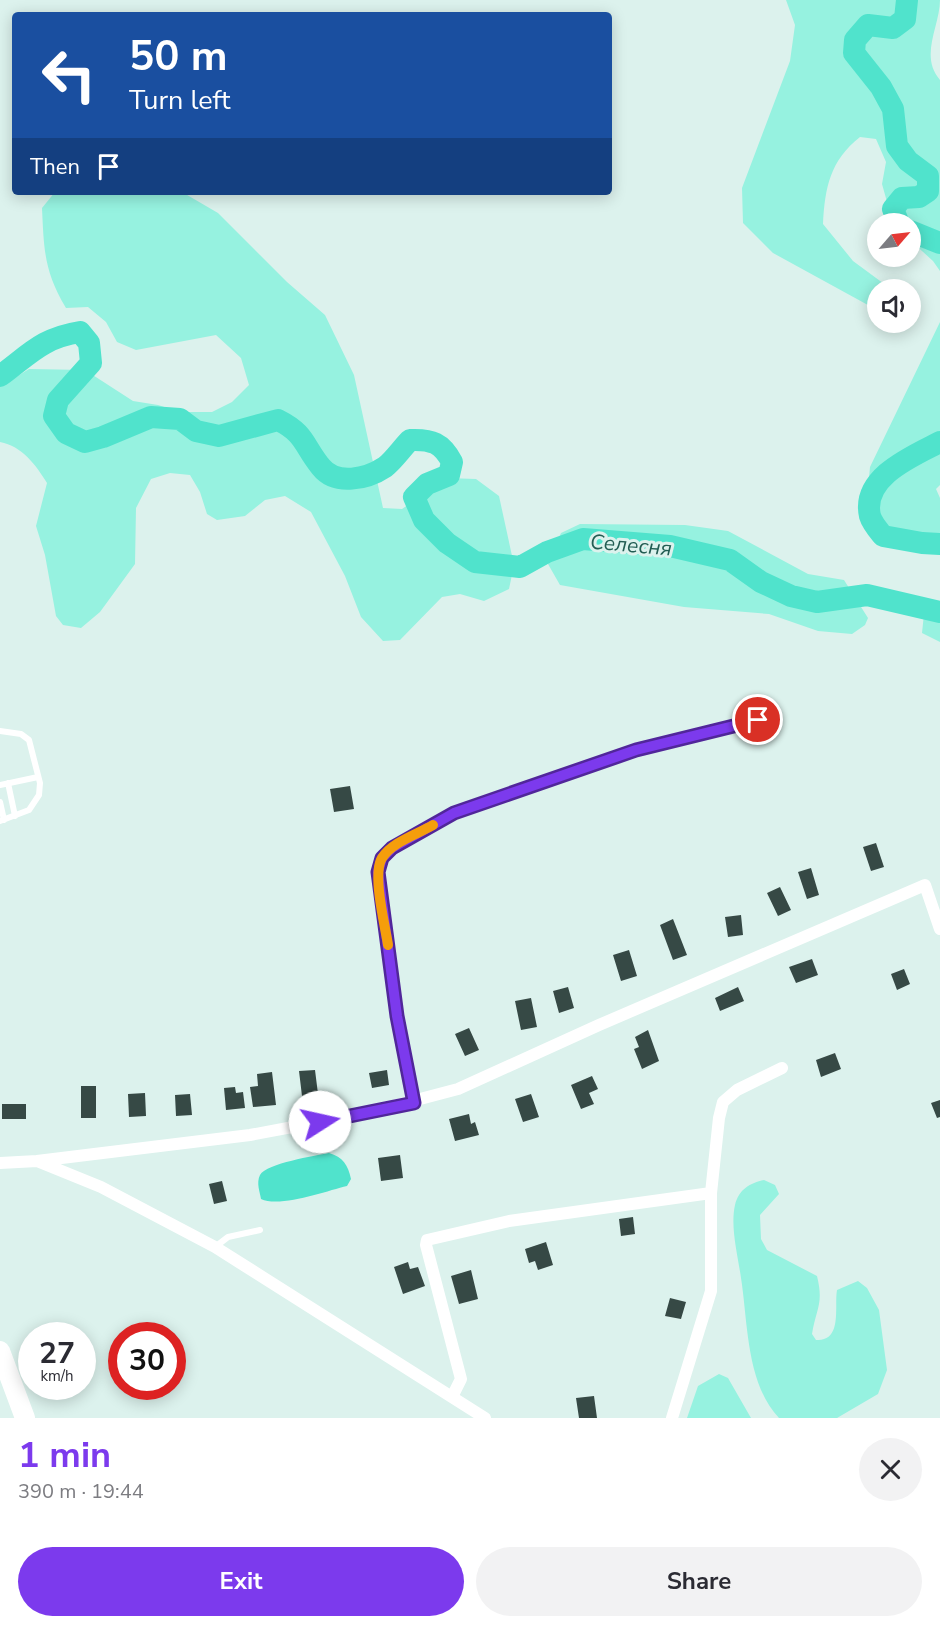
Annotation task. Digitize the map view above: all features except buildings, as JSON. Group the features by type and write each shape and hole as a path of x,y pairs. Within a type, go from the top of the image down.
{"highway":[{"path":"0,1351 25,1418"}],"street":[{"path":"0,1163 37,1161 250,1135 414,1103 497,1073 599,1025 925,885 940,929"},
{"path":"672,1418 711,1291 711,1192 719,1118 723,1102 737,1090 782,1068"},
{"path":"37,1161 101,1187 215,1247 485,1418"},
{"path":"452,1396 461,1379 426,1245 427,1240 509,1221 711,1192"}],"lane":[{"path":"414,1103 397,1016 378,872 382,858 392,848 454,813 636,750 758,720"},
{"path":"0,731 21,734 28,740 38,777 39,795 29,810 2,821 0,802"},
{"path":"0,785 38,777"},
{"path":"8,783 15,816"},
{"path":"215,1247 228,1236 260,1230"}],"shaded area":[{"path":"786,0 940,0 932,41 931,61 940,80 940,271 921,250 921,213 892,213 889,209 882,184 886,162 876,139 860,137 850,146 836,165 825,198 823,224 853,261 877,279 867,279 867,305 773,253 743,223 742,188 790,61 795,25"},
{"path":"53,195 187,195 218,213 287,282 325,315 354,375 383,508 402,509 447,478 476,479 499,496 514,565 509,589 484,601 460,594 442,597 400,640 383,641 361,617 345,576 311,512 285,496 265,500 245,516 217,520 207,514 200,492 190,475 170,473 151,479 136,508 135,564 100,612 81,628 63,625 56,616 45,555 36,526 47,483 22,452 0,442 0,387 29,369 85,370 133,401 158,405 180,412 212,412 232,402 249,385 241,358 216,335 136,350 117,342 106,322 88,307 66,308 53,283 46,260 42,208"},
{"path":"940,322 940,485 936,489 940,498 940,544 883,536 870,517 868,488 870,467"},
{"path":"580,524 685,525 728,531 808,574 844,580 868,618 865,625 852,634 818,631 769,614 684,607 560,585 548,564 561,533"},
{"path":"924,614 940,615 940,642 922,633"},
{"path":"329,1153 341,1159 346,1166 351,1179 347,1186 291,1200 261,1199 258,1181 264,1171 292,1161"},
{"path":"764,1180 775,1185 779,1194 760,1215 761,1239 767,1250 817,1276 820,1300 812,1334 816,1340 825,1339 834,1329 837,1290 858,1281 867,1288 879,1310 887,1370 878,1394 837,1418 779,1418 768,1404 754,1370 733,1223 735,1205 742,1191"},
{"path":"719,1374 728,1378 751,1418 687,1418 698,1386"}],"waterway":[{"name":"Селесня","path":"895,213 893,209 902,198 919,197 928,191 928,176 908,161 897,146 893,109 881,87 854,53 855,40 868,25 893,28 905,19 907,0"},
{"name":"Селесня","path":"921,235 940,243"},
{"name":"Селесня","path":"0,376 46,343 80,332 89,343 91,363 58,400 54,416 66,433 85,442 151,417 180,419 196,431 219,436 278,420 299,435 327,473 343,479 370,475 385,467 410,440 436,443 452,462 449,475 427,484 414,497 424,520 447,543 475,562 520,567 547,552 583,539 670,546 730,560 761,582 791,596 817,602 867,595 940,612"},
{"name":"Селесня","path":"940,442 891,470 873,490 869,502 871,519 883,536 940,544"}],"slow traffic":[{"path":"388,945 378,872 382,858 392,848 433,825"}],"route":[{"path":"320,1122 414,1103 397,1016 378,872 382,858 392,848 454,813 636,750 758,720"}]}
